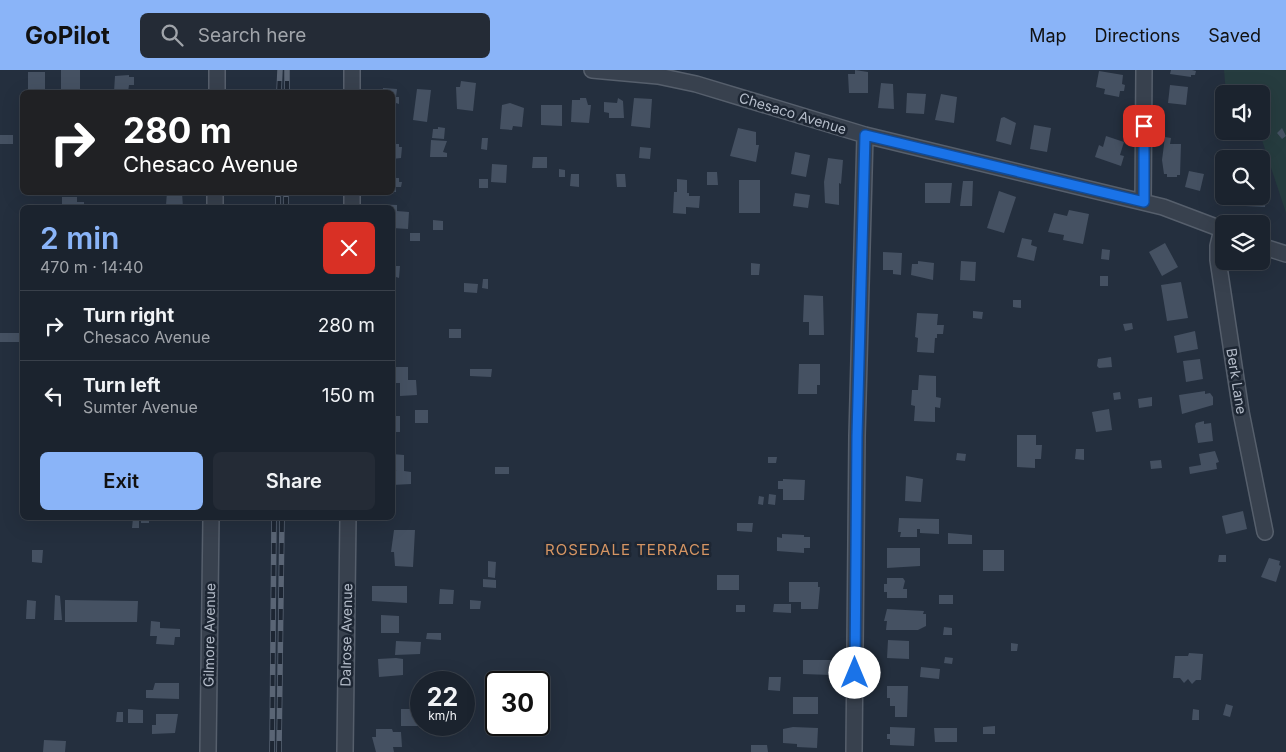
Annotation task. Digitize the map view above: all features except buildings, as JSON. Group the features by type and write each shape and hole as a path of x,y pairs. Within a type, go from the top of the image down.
{"street":[{"path":"217,70 217,90"},
{"path":"352,70 352,90"},
{"name":"Chesaco Avenue","path":"592,70 682,81 865,135 1144,202 1190,216 1215,227"},
{"path":"1144,70 1144,202"},
{"path":"854,752 857,436 865,135"},
{"path":"1270,249 1286,254"},
{"name":"Berk Lane","path":"1220,270 1242,412 1265,532"},
{"name":"Gilmore Avenue","path":"208,752 211,520"},
{"name":"Dalrose Avenue","path":"345,752 348,520"}],"green space":[{"path":"1224,70 1286,70 1286,213 1270,164 1270,150 1265,150 1262,140 1270,140 1270,85 1225,85"}],"railway":[{"path":"279,90 280,70"},
{"path":"287,70 287,90"},
{"path":"278,195 278,205"},
{"path":"286,195 286,205"},
{"path":"272,752 274,520"},
{"path":"279,752 282,520"}],"district":[{"name":"ROSEDALE TERRACE","path":"628,549"}],"route":[{"path":"855,673 857,436 865,135 1144,202 1144,126"}]}
